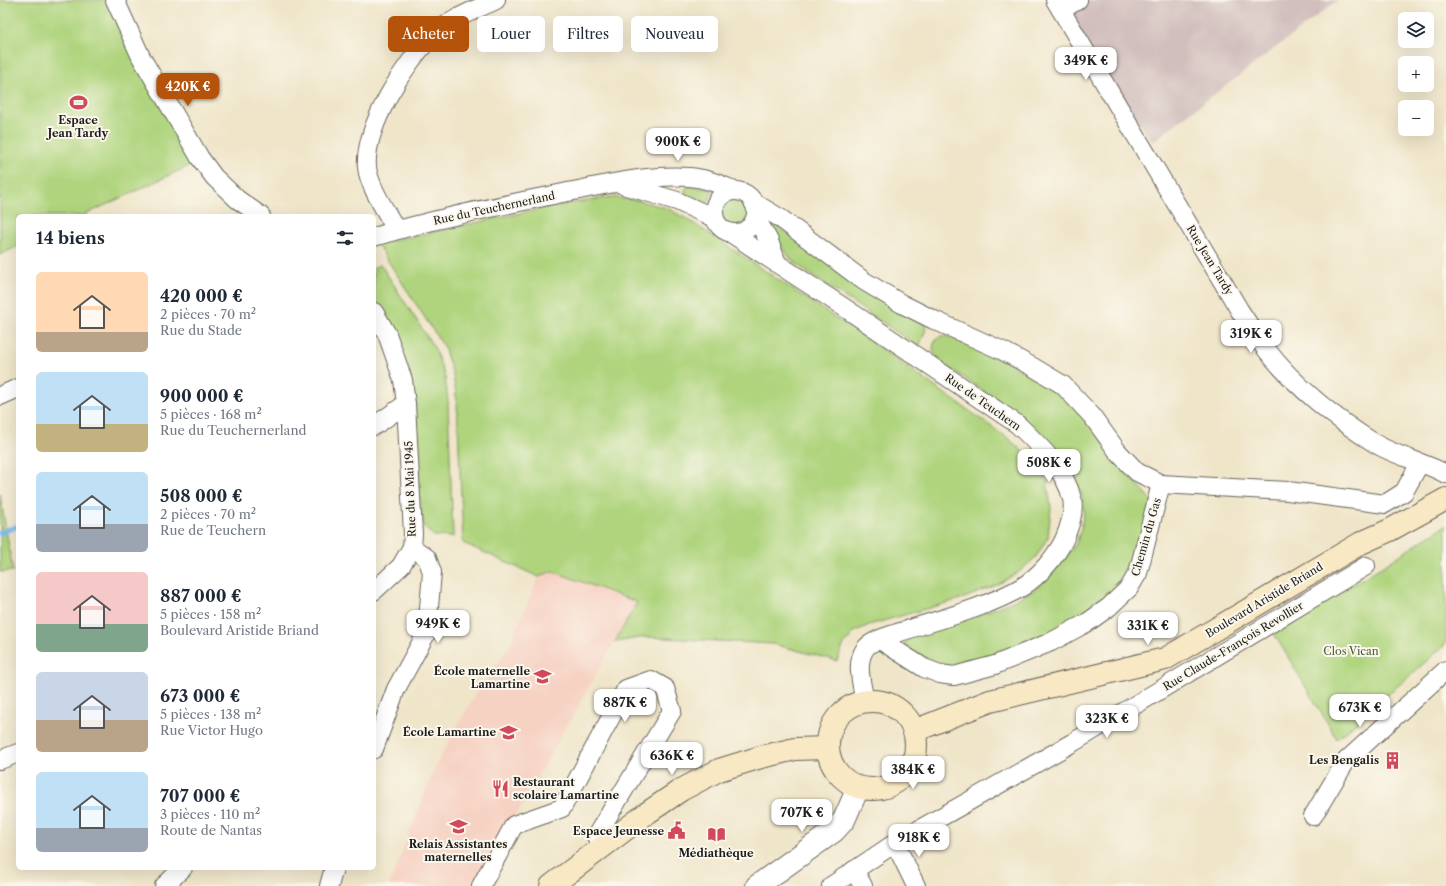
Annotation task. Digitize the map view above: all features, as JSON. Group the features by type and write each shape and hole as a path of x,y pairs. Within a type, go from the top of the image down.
{"main road":[{"name":"Boulevard Aristide Briand","path":"914,731 990,701 1165,659 1361,542 1390,530 1446,499"},
{"path":"877,701 889,705 900,711 908,720 914,731 916,745 914,759 908,771 898,781 886,787 872,790 858,788 846,782 837,773 830,761 827,748 828,735 833,723 841,713 852,706 865,702 877,701"},
{"path":"551,886 652,809 682,790 719,770 761,757 795,750 827,748"}],"street":[{"path":"114,0 141,57 200,158 214,177 237,199 259,214"},
{"path":"396,230 371,182 367,167 370,141 378,119 391,90 421,48 434,34 449,23 496,0"},
{"path":"1058,5 1078,0"},
{"name":"Rue Jean Tardy","path":"1058,5 1240,311 1266,350 1316,401 1340,419 1377,444 1446,474"},
{"name":"Rue du Teuchernerland","path":"376,236 396,230 505,205 614,183 650,178 691,177 705,180 736,191"},
{"name":"Rue du Teuchernerland","path":"614,183 677,201 714,218"},
{"path":"736,191 747,195 769,241 777,263 720,228 714,218 713,211 718,198 723,194 736,191"},
{"path":"732,234 744,232 749,228 754,210"},
{"path":"754,210 780,218 870,285 902,304 1003,351 1063,385 1092,416 1118,452 1137,472 1161,484"},
{"name":"Rue de Teuchern","path":"777,263 1017,424 1036,442 1053,462 1062,475 1072,499 1069,528 1059,550 1044,568 1022,586 998,598 880,640 866,647 860,658 860,672 865,702"},
{"name":"Rue du 8 Mai 1945","path":"376,316 396,357 403,380 406,404 413,534 412,547 427,558 432,572 427,632 396,689 376,744"},
{"path":"0,396 16,389"},
{"path":"376,425 406,404"},
{"name":"Chemin du Gas","path":"880,640 924,668 940,674 954,676 994,665 1051,642 1088,622 1109,607 1129,588 1138,573 1161,484 1288,491 1385,504 1404,492 1420,463"},
{"path":"376,589 401,566 412,547"},
{"name":"Rue Claude-François Revollier","path":"831,886 895,843 1072,743 1366,566"},
{"path":"1312,816 1346,761 1446,670"},
{"path":"481,886 514,825 562,808 626,689 651,680 665,688 672,711 596,836 603,845"},
{"path":"0,760 16,754"},
{"path":"757,886 834,831 844,820 858,788"},
{"path":"895,843 916,886"},
{"path":"164,886 181,870"},
{"path":"329,886 333,870"},
{"path":"854,870 863,886"}],"shaded area":[{"path":"1056,0 1338,0 1152,142"},
{"name":"École Lamartine","path":"552,571 637,602 476,886 389,886 435,767 474,696 508,649 539,577"}],"green space":[{"name":"Espace Jean Tardy","path":"0,0 111,0 191,165 86,214 16,214 16,247 0,255"},
{"path":"689,186 714,190 705,208 688,198 685,191"},
{"path":"610,197 640,201 667,208 690,221 870,341 1009,439 1031,459 1047,481 1051,508 1048,537 1036,557 1019,572 997,585 964,598 869,625 854,632 843,646 837,661 773,644 645,637 615,642 637,602 552,571 539,577 463,543 457,401 453,375 444,347 377,244 544,208"},
{"path":"735,200 744,204 748,213 744,222 735,226 726,222 722,213 726,204"},
{"path":"768,221 925,324 926,329 919,347 804,270 790,258 768,227"},
{"path":"381,265 435,349 445,377 448,402 453,537 434,536 424,527 419,492 415,399 409,372 400,344 386,314 376,300 376,266"},
{"path":"941,336 946,336 960,341 1006,361 1053,388 1088,422 1129,476 1149,498 1152,505 1125,583 1074,625 959,669 938,663 916,654 904,645 905,642 910,638 950,626 1013,601 1034,590 1049,577 1076,544 1081,529 1084,511 1081,492 1069,471 1017,415 936,358 933,348 935,341"},
{"path":"0,494 13,571 0,572"},
{"name":"Clos Vican","path":"1446,525 1446,644 1337,739 1273,632 1388,563"}],"waterway":[{"path":"0,533 16,527"}],"place":[{"name":"Espace Jean Tardy","path":"78,102"},
{"name":"École maternelle Lamartine","path":"543,677"},
{"name":"École Lamartine","path":"509,732"},
{"name":"Les Bengalis","path":"1392,760"},
{"name":"Restaurant scolaire Lamartine","path":"500,788"},
{"name":"Relais Assistantes maternelles","path":"458,826"},
{"name":"Espace Jeunesse","path":"677,831"},
{"name":"Médiathèque","path":"716,835"}]}
